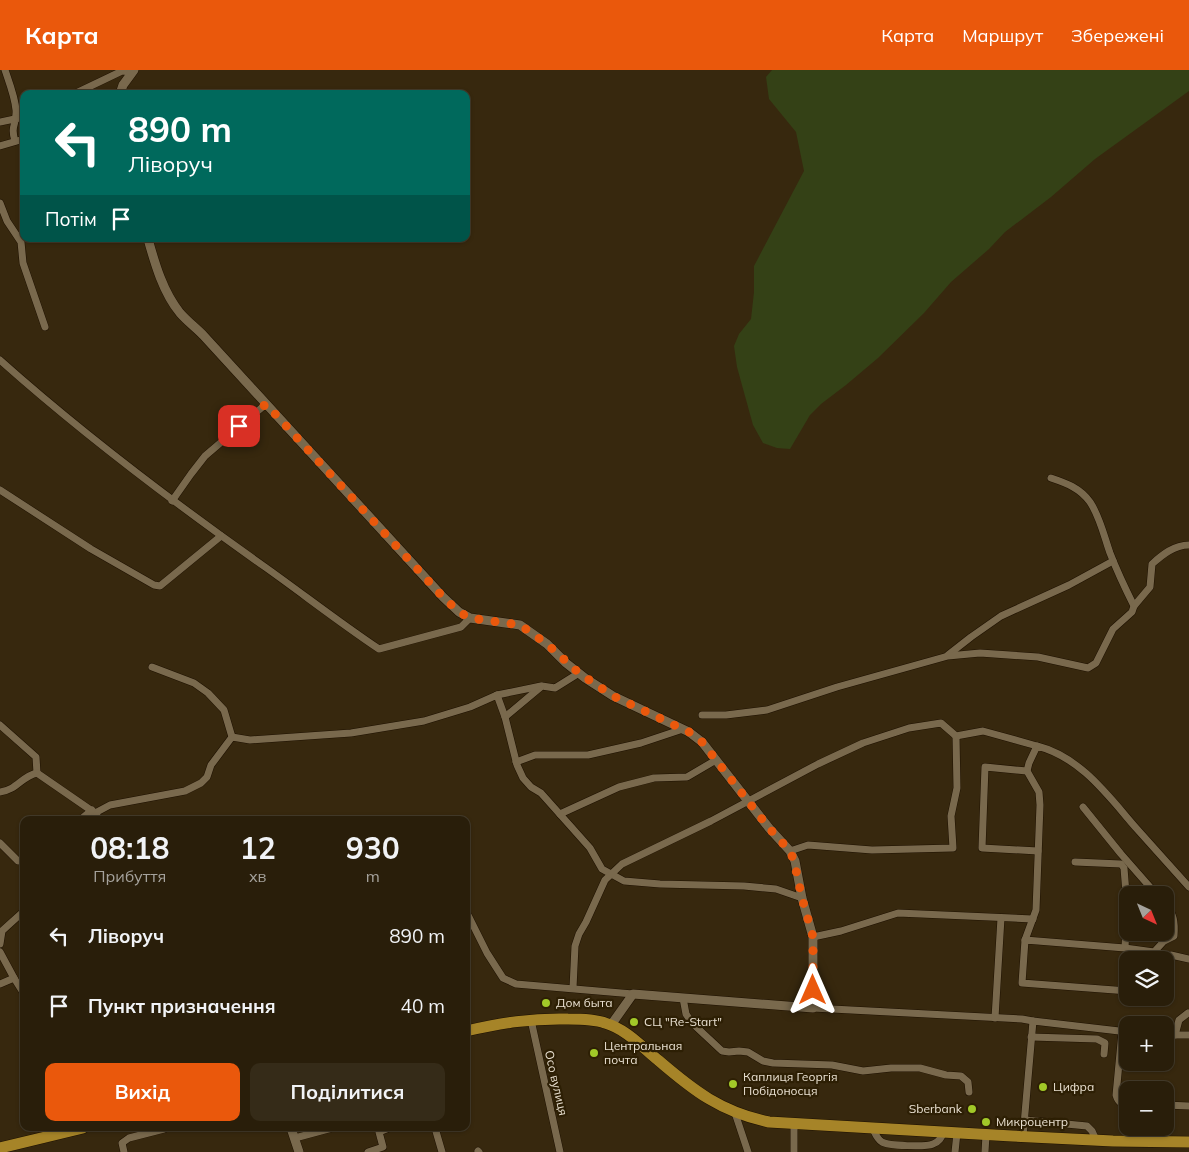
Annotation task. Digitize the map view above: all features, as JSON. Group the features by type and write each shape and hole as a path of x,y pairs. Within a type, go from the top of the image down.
{"highway":[{"path":"470,1030 504,1022 531,1020 577,1019 608,1024 632,1038 692,1088 715,1103 735,1113 769,1122 986,1135 1189,1142"},
{"path":"0,1148 71,1131"}],"street":[{"path":"5,70 20,118"},
{"path":"82,90 122,71 133,71"},
{"path":"121,90 133,71"},
{"path":"0,122 20,118"},
{"path":"15,142 12,131 20,118"},
{"path":"0,146 20,140"},
{"path":"0,204 7,221 20,240"},
{"path":"21,242 23,262 45,327"},
{"path":"149,242 157,270 167,293 180,312 443,597 459,612 470,618 520,625 547,644 579,673 613,696 683,729 702,742 748,802 790,851 813,937 813,1008"},
{"path":"0,360 53,407 172,501 379,649 461,627 470,618"},
{"path":"172,501 205,456 266,404"},
{"path":"1051,478 1067,483 1077,489 1089,502 1134,606"},
{"path":"0,490 91,549 154,585 160,586 221,536"},
{"path":"702,715 726,715 767,710 837,687 948,656 980,652 1038,657 1088,668 1096,663 1113,629 1132,612 1134,606 1150,587 1152,564 1165,552 1189,545"},
{"path":"948,656 970,637 1001,616 1069,586 1113,561"},
{"path":"152,667 194,683 208,693 224,710 232,737"},
{"path":"232,737 250,740 342,734 415,723 470,707 497,695 542,686 554,688 579,673"},
{"path":"505,717 542,686"},
{"path":"497,695 505,717 516,762 523,778 531,787 541,793 590,848 602,869 624,881 776,889 802,898"},
{"path":"573,988 575,946 578,934 586,922 605,880 622,864 863,743 909,728 941,723 956,736 957,788 950,816 953,848 872,850 808,845 790,851"},
{"path":"0,725 36,758 37,773"},
{"path":"516,762 535,755 588,756 641,743 683,729"},
{"path":"956,736 983,731 1047,749 1068,760 1089,775 1189,887"},
{"path":"87,816 110,804 185,791 201,783 207,777 211,765 232,737"},
{"path":"1037,746 1029,763 1028,771 1039,792 1040,805 1036,910 1025,940 1022,983 1119,990"},
{"path":"560,814 619,787 654,778 687,777 716,760"},
{"path":"1028,771 985,767 982,848 1038,851"},
{"path":"0,792 8,791 18,786 29,774 37,773 94,812 97,816"},
{"path":"1083,807 1149,886"},
{"path":"0,844 18,862 20,862"},
{"path":"1076,862 1121,864 1124,868 1127,906 1125,948"},
{"path":"813,937 842,931 898,913 1033,919"},
{"path":"0,944 2,931 20,915"},
{"path":"995,1018 1001,918"},
{"path":"470,919 487,953 503,978 516,984 813,1008 995,1018 1119,1031"},
{"path":"1025,940 1147,951"},
{"path":"1155,951 1164,941"},
{"path":"0,952 20,988"},
{"path":"1174,956 1189,959"},
{"path":"0,984 14,978"},
{"path":"608,1024 633,994"},
{"path":"683,998 686,1014 692,1023 722,1051 748,1052 763,1061 779,1064 818,1064 863,1071 891,1068 920,1068 946,1075 961,1076 968,1082 970,1092"},
{"path":"1188,1013 1179,1020 1175,1035 1189,1035"},
{"name":"Осо вулиця","path":"531,1020 560,1152"},
{"path":"1023,1136 1033,1021"},
{"path":"1032,1037 1097,1039 1105,1043 1104,1054"},
{"path":"1119,1071 1116,1095 1119,1101"},
{"path":"1174,1106 1189,1106"},
{"path":"735,1113 748,1152"},
{"path":"1025,1120 1086,1126 1092,1131 1096,1140"},
{"path":"794,1124 794,1152"},
{"path":"124,1152 122,1143 129,1138 156,1131"},
{"path":"292,1131 298,1152"},
{"path":"295,1138 321,1131"},
{"path":"368,1152 384,1147 377,1131"},
{"path":"436,1131 442,1152"},
{"path":"955,1152 957,1133"},
{"path":"985,1152 986,1135"}],"green space":[{"path":"772,70 1189,70 1189,91 1095,159 1051,197 1005,232 989,249 951,282 924,313 878,358 810,415 790,449 777,448 763,443 753,425 737,367 734,346 739,334 751,319 754,266 804,171 796,132 769,99 766,77"}],"place":[{"name":"Дом быта","path":"546,1003"},
{"name":"СЦ \"Re-Start\"","path":"634,1022"},
{"name":"Центральная почта","path":"594,1053"},
{"name":"Каплиця Георгія Побідоносця","path":"733,1084"},
{"name":"Цифра","path":"1043,1087"},
{"name":"Sberbank","path":"972,1109"},
{"name":"Микроцентр","path":"986,1122"}],"route":[{"path":"239,426 266,404 443,597 459,612 470,618 520,625 547,644 585,678 613,696 689,732 702,742 769,828 790,851 813,937 813,990"}]}
